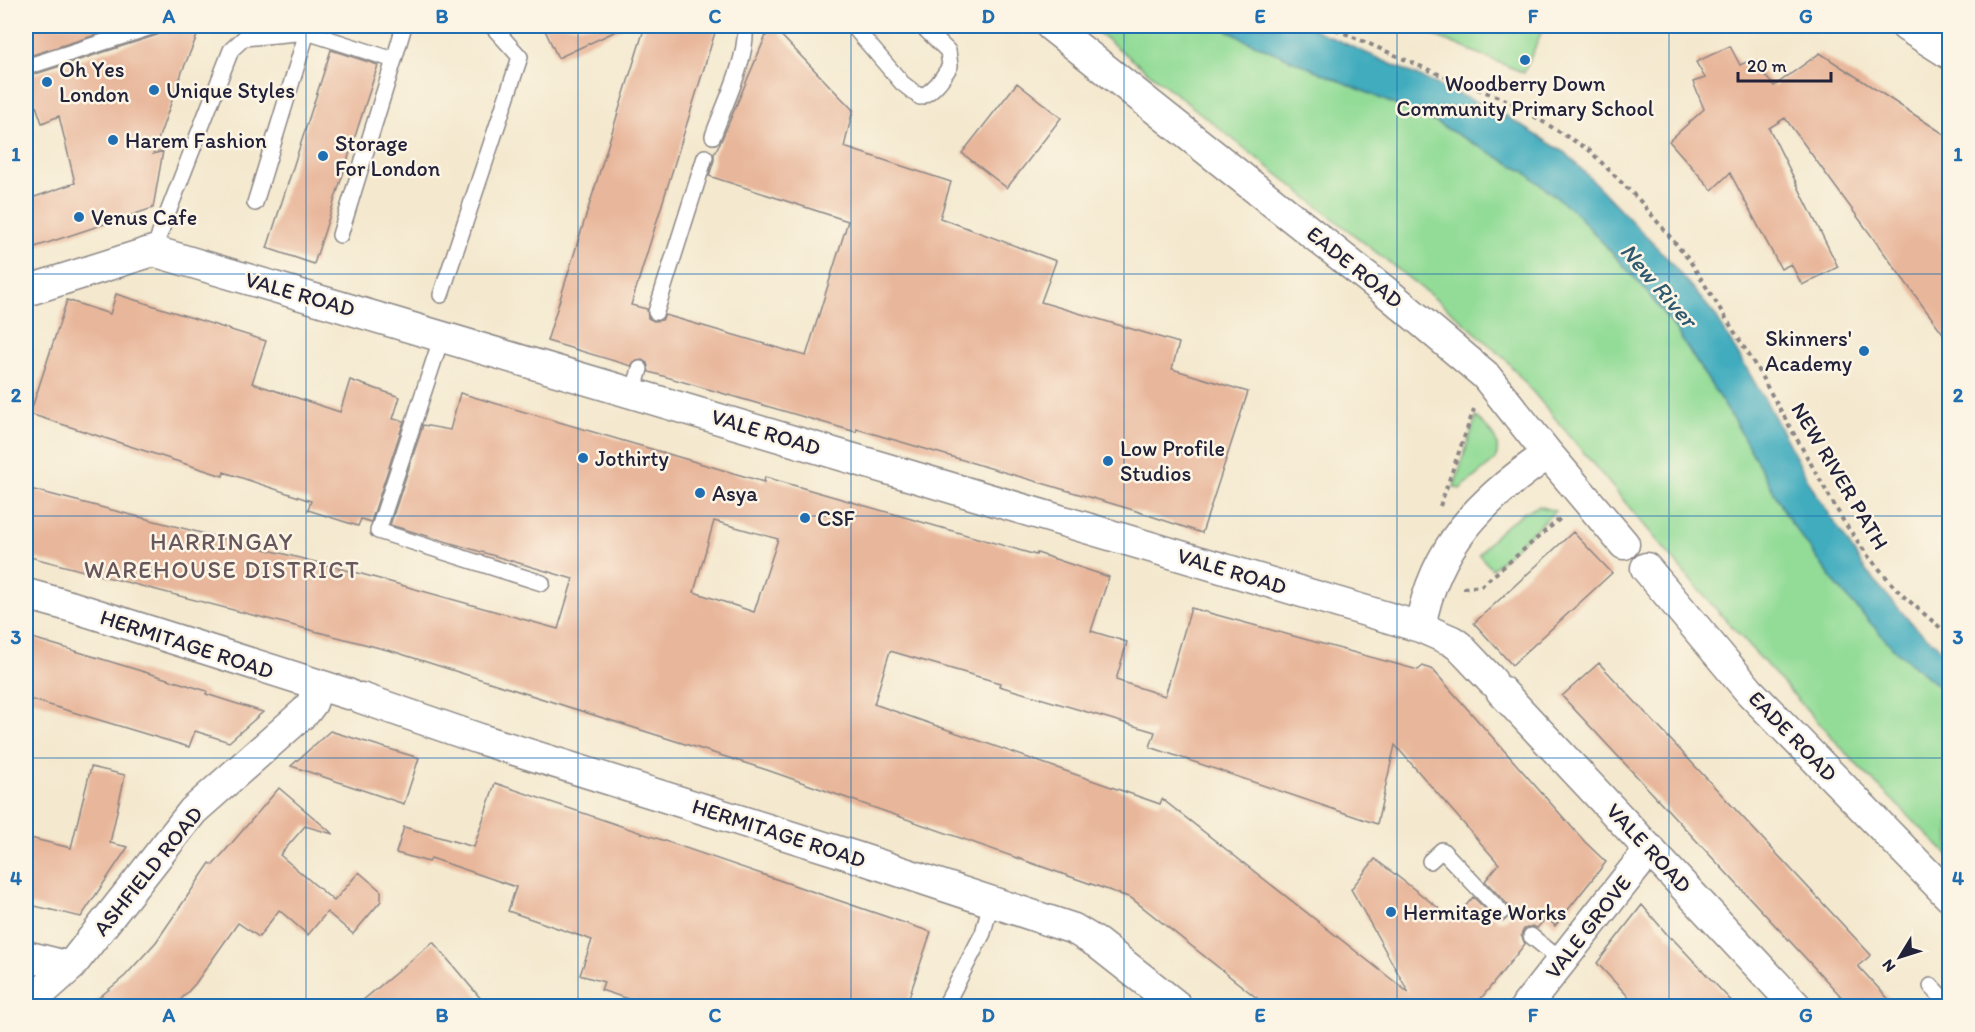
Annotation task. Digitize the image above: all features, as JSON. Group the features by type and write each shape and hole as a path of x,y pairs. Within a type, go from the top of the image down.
{"street":[{"name":"EADE ROAD","path":"1051,26 1318,238 1485,375 1624,544"},
{"path":"1906,26 1950,54"},
{"path":"26,291 153,251"},
{"name":"VALE ROAD","path":"153,251 442,336 637,381 1420,627 1452,641 1497,686 1796,1006"},
{"path":"1420,627 1423,609 1445,555 1463,527 1479,509 1548,454"},
{"name":"EADE ROAD","path":"1646,568 1750,692 1950,897"},
{"name":"HERMITAGE ROAD","path":"26,594 355,696 480,739 856,857 1074,929 1097,943 1177,1006"},
{"name":"ASHFIELD ROAD","path":"26,1006 69,967 193,811 306,711 312,703 318,685"},
{"name":"VALE GROVE","path":"1526,1006 1650,849"},
{"path":"26,956 69,967"}],"lane":[{"path":"26,67 154,26"},
{"path":"340,235 404,26"},
{"path":"441,295 520,57 492,26"},
{"path":"713,136 740,63 746,33 745,26"},
{"path":"853,26 902,83 920,97 928,94 940,82 950,66 948,51 922,26"},
{"path":"153,251 231,50 241,32 307,32 394,60"},
{"path":"255,203 307,32"},
{"path":"656,312 705,157"},
{"path":"442,336 378,531 542,583"},
{"path":"1430,861 1442,850 1501,912"},
{"path":"946,1004 983,933 991,902"},
{"path":"1531,936 1562,961"},
{"path":"1931,986 1950,1006"}],"path":[{"name":"NEW RIVER PATH","path":"1328,26 1436,73 1509,101 1589,150 1641,202 1690,261 1752,360 1844,522 1868,556 1901,594 1950,636"},
{"path":"1439,510 1475,404"},
{"path":"1462,588 1481,586 1566,514"}],"green space":[{"path":"1090,26 1220,26 1243,39 1435,122 1525,172 1576,213 1642,286 1672,324 1735,422 1790,521 1838,587 1895,650 1949,695 1949,856 1857,765 1697,588 1506,360 1458,317"},
{"path":"1412,26 1544,26 1524,73"},
{"path":"1476,417 1494,436 1497,453 1495,460 1460,489 1454,487"},
{"path":"1539,506 1555,511 1492,569 1479,555 1505,526"}],"water":[{"name":"New River","path":"1220,26 1306,26 1503,114 1567,154 1666,257 1715,315 1768,405 1813,489 1866,571 1914,626 1949,655 1949,695 1895,650 1838,587 1790,521 1735,422 1672,324 1642,286 1576,213 1525,172 1435,122 1243,39"}],"building":[{"path":"26,26 124,26 26,57"},
{"path":"163,26 201,26 153,154 163,151 153,208 26,250 26,200 75,183 59,116 42,123 26,77 157,35 162,32"},
{"path":"543,26 627,26 558,58"},
{"path":"645,26 717,26 631,305 647,309 648,318 654,321 662,320 665,315 806,356 848,221 709,176 714,154 770,26 772,26 853,110 844,147 951,182 940,218 1056,261 1041,302 1179,343 1172,369 1248,392 1202,533 1130,509 857,429 856,432 649,372 647,363 642,360 634,362 631,366 547,341"},
{"path":"1730,46 1740,65 1751,60 1774,86 1820,53 1950,138 1950,343 1785,118 1769,128 1838,267 1802,285 1791,264 1781,269 1730,173 1712,190 1669,141 1704,109 1693,82 1705,78 1696,62"},
{"name":"Storage For London","path":"331,50 378,65 314,264 267,248"},
{"path":"1017,83 1061,118 1007,188 962,153"},
{"path":"116,294 266,341 252,383 340,412 350,380 400,397 393,419 404,421 371,522 361,519 358,526 308,510 311,501 224,472 223,476 30,414 67,300 110,314"},
{"path":"460,393 764,482 765,477 1036,555 1037,553 1109,577 1091,631 1127,642 1116,680 1165,696 1191,608 1418,670 1423,666 1433,670 1585,842 1606,862 1555,926 1547,917 1537,928 1532,926 1524,929 1521,935 1525,944 1475,1006 1267,1006 1131,898 767,770 395,652 26,556 26,488 358,573 558,629 573,579 390,525 423,425 450,430","holes":["714,521 778,539 754,612 694,592","890,651 1155,732 1150,747 1377,824 1395,745 1499,864 1485,881 1508,905 1510,915 1504,921 1498,921 1473,897 1454,920 1375,859 1351,889 1409,993 1162,799 1160,804 874,704"]},
{"path":"1573,532 1612,573 1512,665 1474,623"},
{"path":"26,636 207,691 206,694 263,712 229,742 195,731 189,747 26,698"},
{"path":"1599,663 1871,955 1858,966 1895,1006 1850,1006 1562,696"},
{"path":"330,731 419,758 404,804 291,766"},
{"path":"91,767 125,775 110,843 128,847 81,917 26,904 26,837 71,848"},
{"path":"495,783 931,932 906,1006 882,999 880,1006 649,1006 601,990 604,982 580,975 592,940 508,911 516,887 431,858 429,862 396,853 404,827 474,847"},
{"path":"279,788 333,834 305,826 280,855 334,901 359,872 381,891 381,901 353,934 327,912 308,935 279,910 259,937 238,923 195,984 175,1006 89,1006 125,976 156,942 210,863 213,865"},
{"path":"1642,905 1671,939 1736,1006 1637,1006 1597,963"},
{"path":"433,942 487,1006 356,1006"}],"place":[{"name":"Woodberry Down Community Primary School","path":"1525,60"},
{"name":"Oh Yes London","path":"47,82"},
{"name":"Unique Styles","path":"154,90"},
{"name":"Harem Fashion","path":"113,140"},
{"name":"Storage For London","path":"323,156"},
{"name":"Venus Cafe","path":"79,217"},
{"name":"Skinners' Academy","path":"1864,351"},
{"name":"Jothirty","path":"583,458"},
{"name":"Low Profile Studios","path":"1108,461"},
{"name":"Asya","path":"700,493"},
{"name":"CSF","path":"805,518"},
{"name":"Hermitage Works","path":"1391,912"}],"district":[{"name":"HARRINGAY WAREHOUSE DISTRICT","path":"222,555"}]}
